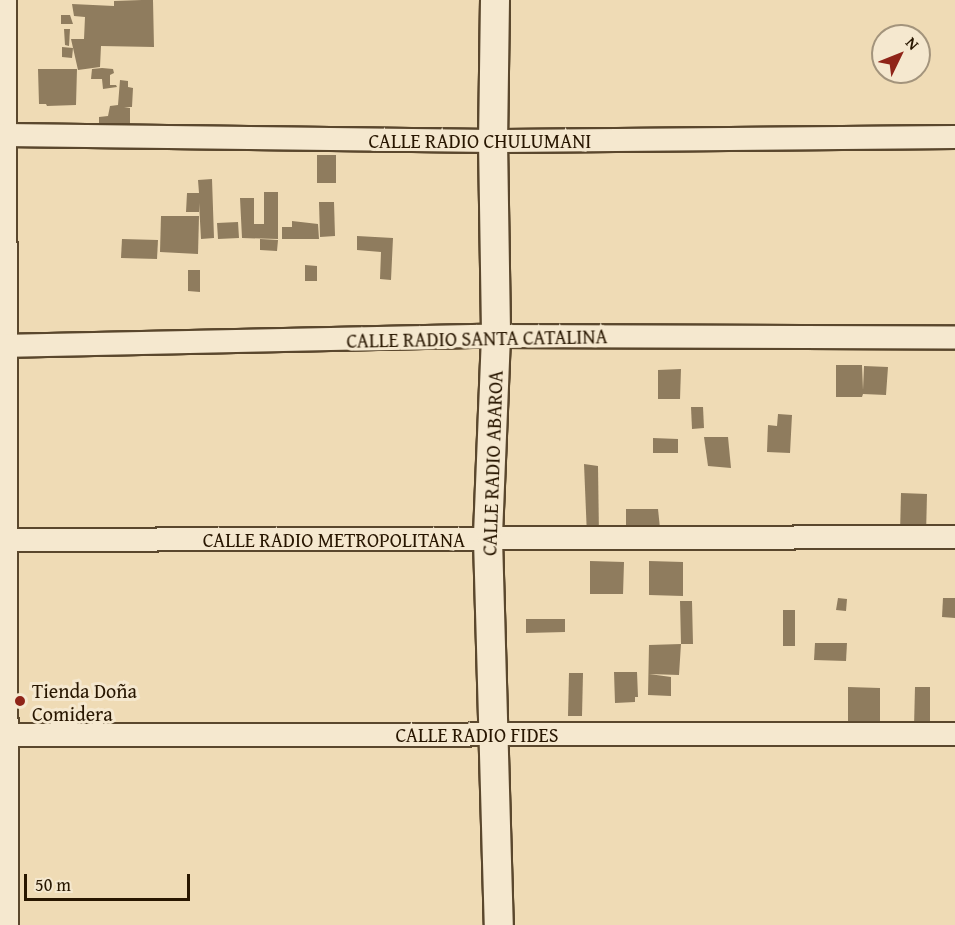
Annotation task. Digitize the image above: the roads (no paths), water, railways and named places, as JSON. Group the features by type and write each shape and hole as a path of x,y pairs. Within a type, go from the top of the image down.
{"street":[{"path":"5,0 3,540 6,925"},
{"name":"CALLE RADIO ABAROA","path":"495,0 493,141 496,336 488,539 499,925"},
{"name":"CALLE RADIO CHULUMANI","path":"5,135 493,141 955,137"},
{"name":"CALLE RADIO SANTA CATALINA","path":"4,346 496,336 955,338"},
{"name":"CALLE RADIO METROPOLITANA","path":"3,540 955,537"},
{"name":"CALLE RADIO FIDES","path":"4,735 955,734"}],"place":[{"name":"Tienda Doña Comidera","path":"20,701"}]}
